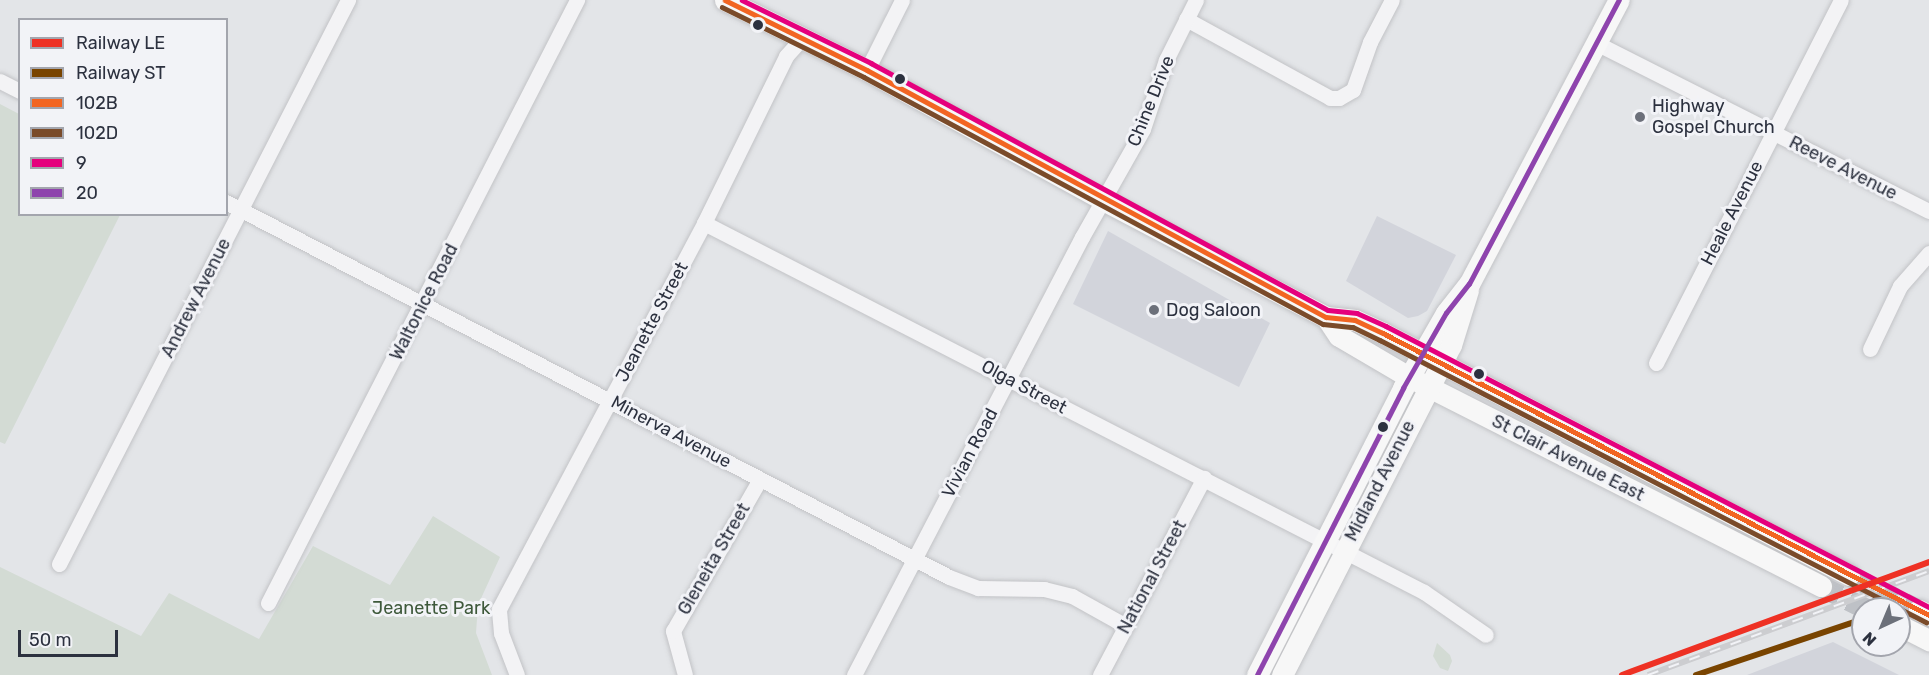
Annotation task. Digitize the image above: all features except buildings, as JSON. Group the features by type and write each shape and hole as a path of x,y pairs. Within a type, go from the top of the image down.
{"main road":[{"name":"St Clair Avenue East","path":"725,0 867,70 1103,200 1326,316 1355,320 1849,575"},
{"name":"Midland Avenue","path":"1257,675 1325,542 1431,359 1619,0"},
{"name":"St Clair Avenue East","path":"1326,316 1339,336 1418,382 1821,586"},
{"name":"Midland Avenue","path":"1282,675 1344,551 1418,382"},
{"path":"1911,631 1929,640"}],"street":[{"name":"Andrew Avenue","path":"59,564 348,0"},
{"name":"Waltonice Road","path":"268,603 577,0"},
{"path":"867,70 902,0"},
{"name":"Chine Drive","path":"1103,200 1143,129 1162,72 1196,0"},
{"path":"1186,19 1325,95 1339,98 1353,90 1370,42 1392,0"},
{"name":"Heale Avenue","path":"1656,363 1841,0"},
{"name":"Jeanette Street","path":"516,675 501,633 499,609 704,223 786,56 802,39"},
{"name":"Reeve Avenue","path":"1596,43 1929,211"},
{"path":"0,81 18,90"},
{"name":"Vivian Road","path":"854,675 1103,200"},
{"name":"Minerva Avenue","path":"228,203 915,559 978,588 1044,589 1072,596 1126,626"},
{"name":"Olga Street","path":"704,223 1424,592 1486,635"},
{"path":"1870,350 1899,286 1929,253"},
{"name":"National Street","path":"1100,675 1204,478"},
{"name":"Gleneita Street","path":"685,675 673,631 760,479"}],"shaded area":[{"path":"1377,216 1456,255 1427,311 1418,316 1408,318 1346,281"},
{"path":"1108,231 1270,323 1239,387 1073,304"},
{"path":"1833,642 1851,651 1851,657 1863,657 1899,675 1747,675"}],"green space":[{"path":"0,104 18,113 18,216 119,216 5,444 0,442"},
{"name":"Jeanette Park","path":"433,516 500,557 478,605 476,633 492,675 0,675 0,567 141,636 169,593 259,639 313,546 390,585"},
{"path":"1437,643 1450,655 1452,661 1448,671 1440,668 1433,656"}],"tunnel":[{"path":"1849,575 1919,610"},
{"path":"1821,586 1851,601"}],"railway":[{"path":"1648,675 1929,571"}],"rail line":[{"name":"LE","path":"1622,675 1929,562"},
{"name":"ST","path":"1696,675 1851,623"}],"transit line":[{"name":"102B","path":"725,0 867,70 1326,317 1355,320 1383,333 1929,615"},
{"name":"9","path":"742,0 871,63 1328,310 1357,313 1386,326 1929,607"},
{"name":"20","path":"1257,675 1403,388 1446,313 1469,284 1619,0"},
{"name":"102D","path":"722,7 864,77 1323,324 1353,327 1380,340 1926,622"}],"place":[{"name":"Highway Gospel Church","path":"1640,117"},
{"name":"Dog Saloon","path":"1154,310"}]}
